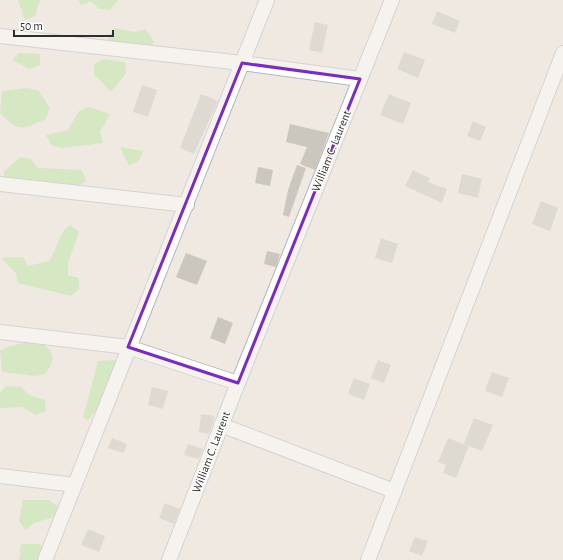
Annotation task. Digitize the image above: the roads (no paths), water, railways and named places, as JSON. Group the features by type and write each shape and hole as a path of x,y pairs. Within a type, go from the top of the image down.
{"street":[{"path":"45,560 128,347 187,205 267,0"},
{"name":"William C. Laurent","path":"169,560 221,425 392,0"},
{"path":"0,36 242,63 360,79"},
{"path":"368,560 563,53"},
{"path":"0,184 187,205"},
{"path":"0,332 128,347 238,383"},
{"path":"221,425 394,491"},
{"path":"0,476 75,485"}]}
